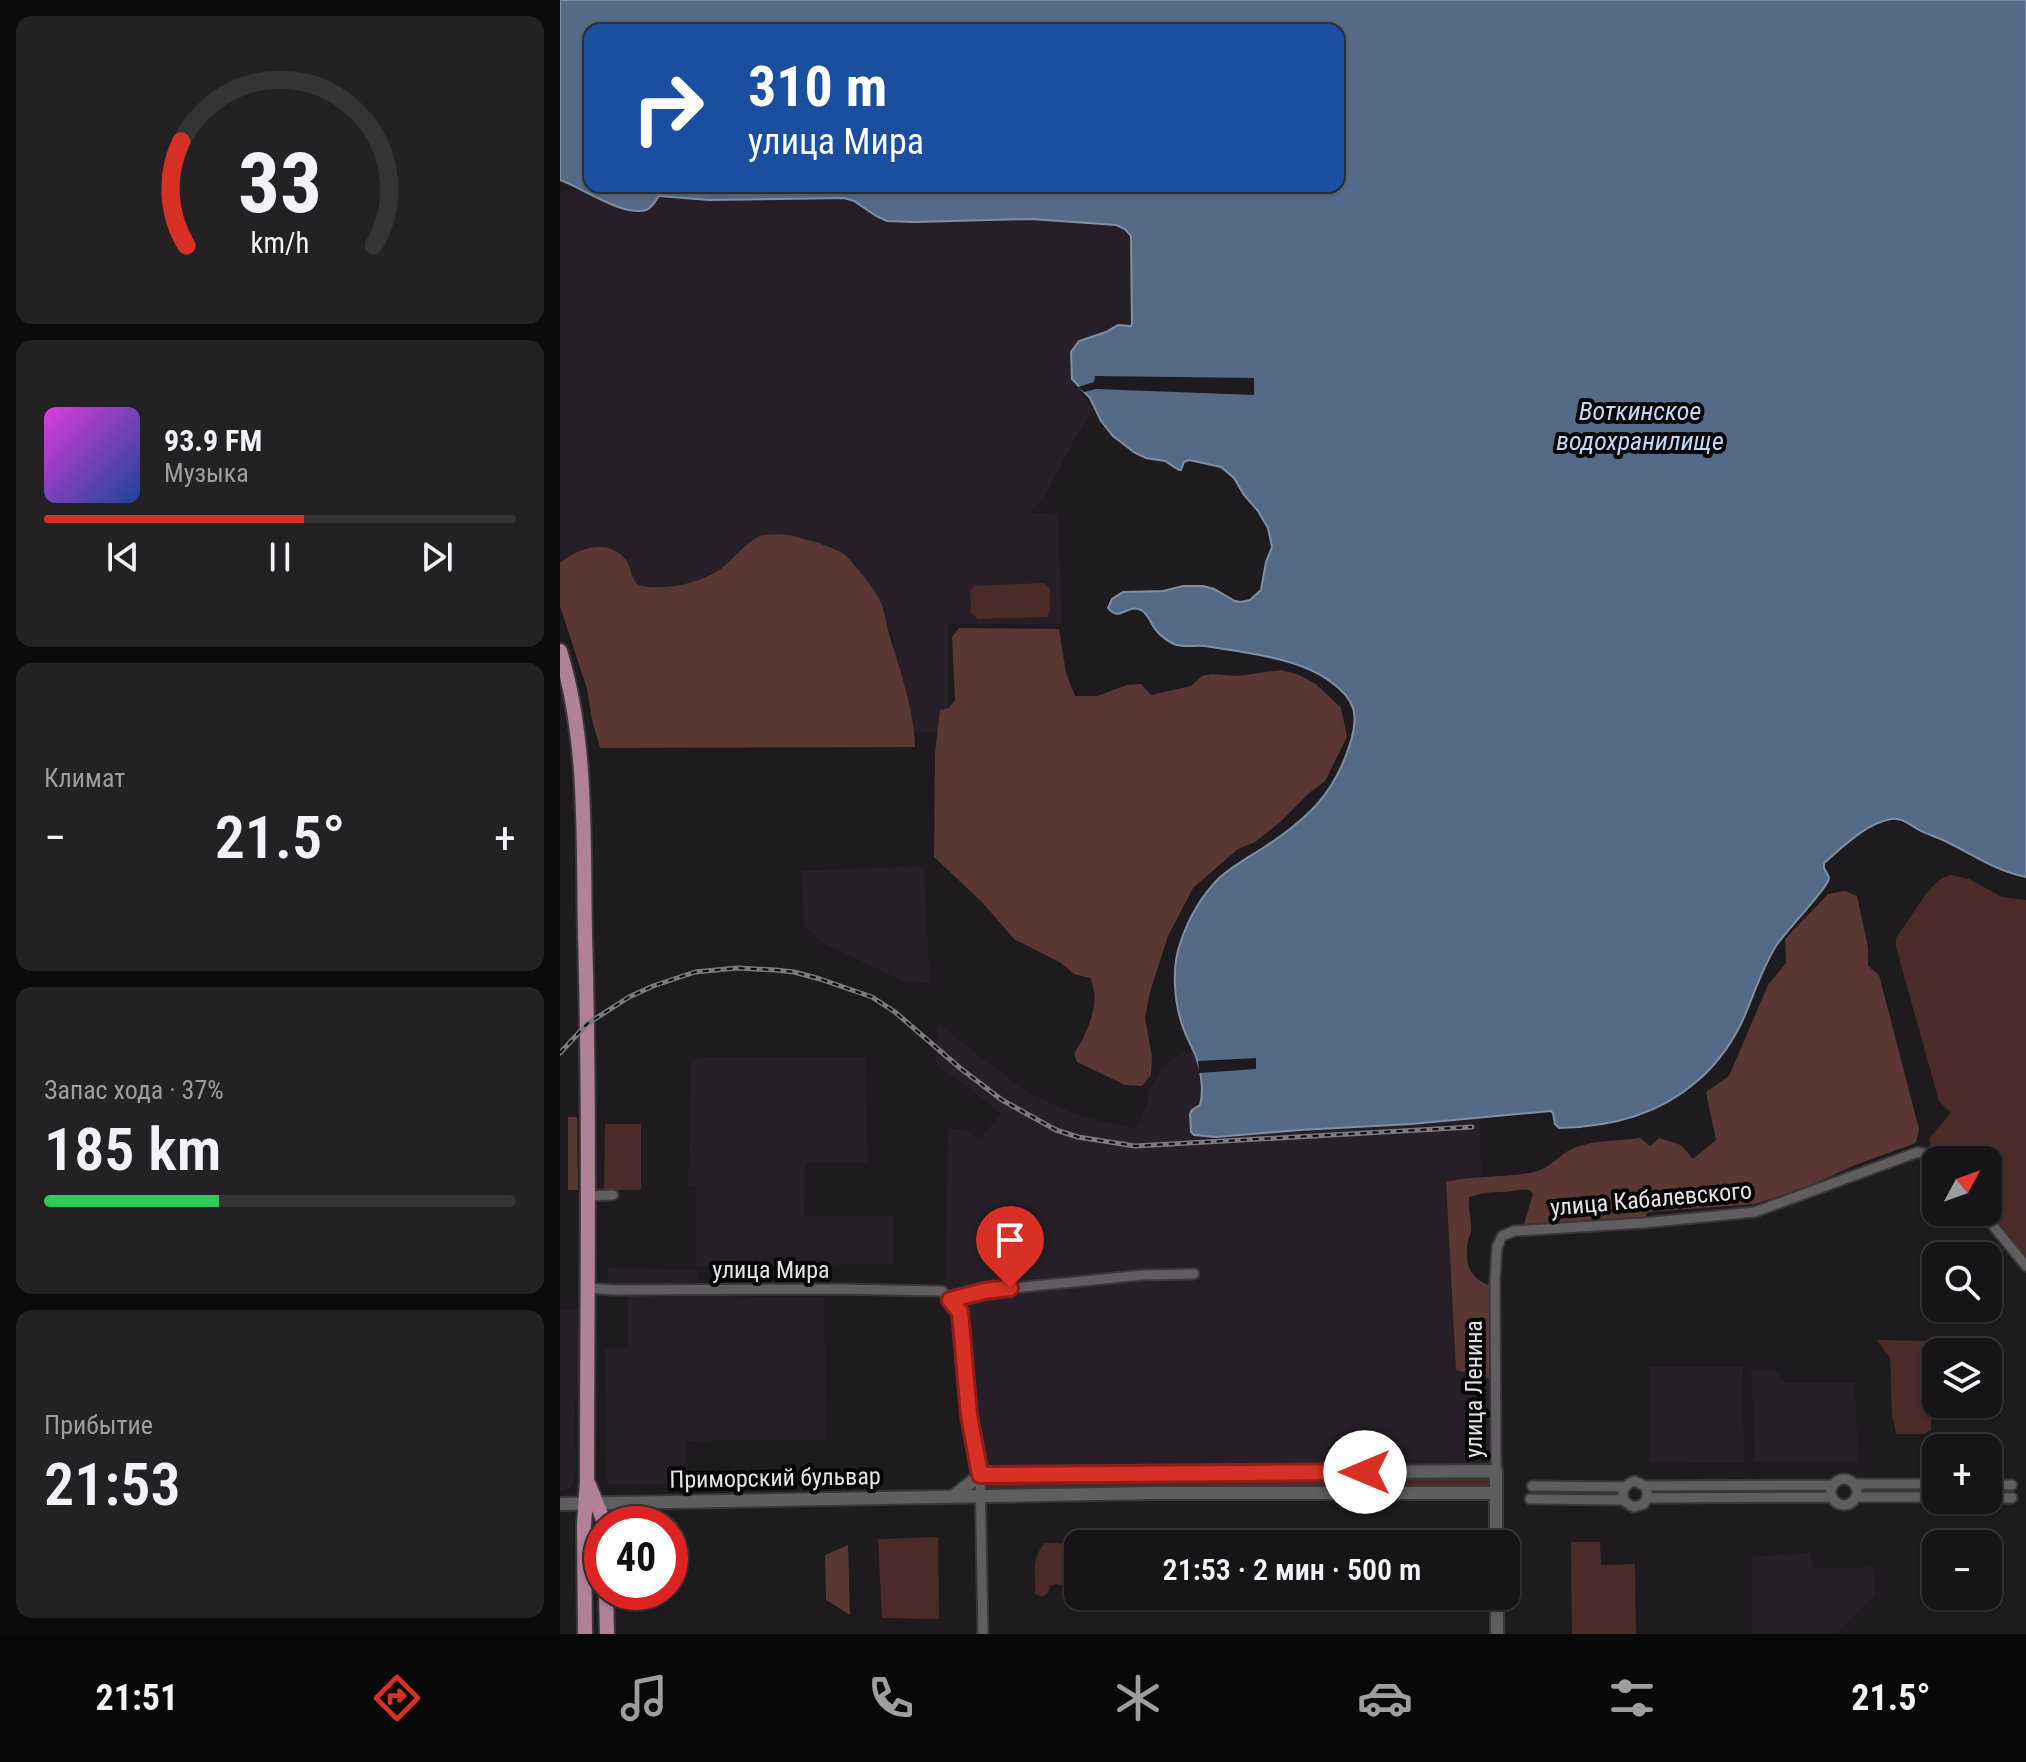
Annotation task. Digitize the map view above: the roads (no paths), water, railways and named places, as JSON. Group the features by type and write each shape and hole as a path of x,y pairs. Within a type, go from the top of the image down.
{"main road":[{"path":"560,651 572,692 580,773 587,1024 587,1481 593,1506"},
{"path":"584,1610 585,1634"},
{"path":"605,1610 607,1634"}],"street":[{"name":"улица Кабалевского","path":"1502,1236 1514,1231 1755,1212 1922,1153"},
{"path":"588,1196 613,1195"},
{"path":"1993,1226 2026,1266"},
{"name":"улица Ленина","path":"1496,1530 1495,1280 1497,1247 1502,1236"},
{"name":"улица Мира","path":"588,1288 942,1291 950,1300 984,1291 1143,1275 1194,1274"},
{"path":"950,1300 960,1312 969,1415 980,1475 983,1634"},
{"path":"954,1496 980,1475 1496,1471"},
{"path":"1854,1484 1857,1489 1852,1502 1843,1505 1832,1497 1833,1485 1838,1480 1845,1479 1854,1484 1922,1484"},
{"path":"1532,1486 1625,1487 1635,1481 1645,1486 1833,1485"},
{"path":"2002,1485 2012,1485"},
{"path":"1625,1487 1624,1500 1634,1507 1644,1504 1648,1498 1645,1486"},
{"name":"Приморский бульвар","path":"560,1504 1153,1493 1496,1493"},
{"path":"1648,1498 1832,1497"},
{"path":"1856,1497 1922,1497"},
{"path":"2002,1498 2012,1498"},
{"path":"1530,1499 1624,1500"},
{"path":"1497,1610 1497,1634"}],"water":[{"name":"Воткинское водохранилище","path":"560,0 2026,0 2026,877 1995,867 1899,819 1881,822 1864,831 1824,863 1829,878 1827,883 1776,946 1741,1024 1721,1056 1681,1094 1632,1117 1596,1125 1559,1128 1551,1111 1411,1124 1216,1137 1194,1135 1190,1114 1200,1105 1201,1081 1196,1057 1181,1020 1175,986 1176,962 1184,932 1196,908 1218,879 1292,827 1317,805 1343,762 1353,734 1355,716 1346,695 1331,682 1304,667 1253,654 1178,645 1159,633 1141,610 1132,609 1116,614 1108,608 1112,599 1123,592 1163,591 1183,586 1203,586 1235,601 1250,600 1261,590 1272,547 1268,528 1258,511 1234,478 1221,467 1189,460 1179,470 1165,461 1135,453 1113,436 1101,421 1090,398 1072,379 1071,352 1079,341 1118,325 1132,324 1131,236 1116,225 1031,219 887,221 844,198 709,200 659,196 648,209 637,211 615,206 585,192 1344,192 1344,24 584,24 584,191 560,180"}],"railway":[{"path":"560,1053 587,1024 629,997 653,986 695,972 737,968 775,970 820,979 872,997 895,1012 1002,1100 1056,1130 1078,1137 1135,1146 1472,1127"}]}
